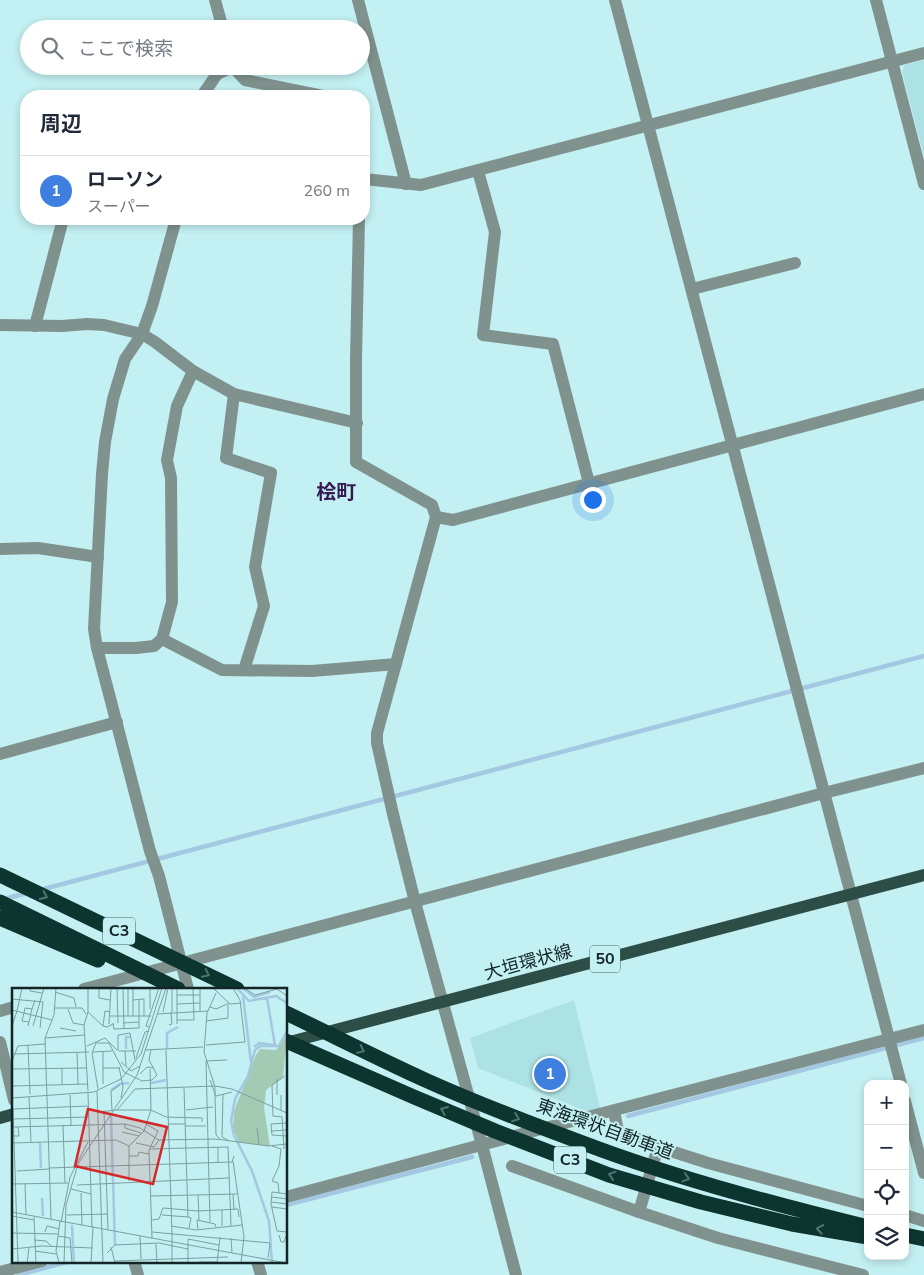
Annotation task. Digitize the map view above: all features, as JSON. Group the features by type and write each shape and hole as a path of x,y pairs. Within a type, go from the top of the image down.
{"highway":[{"name":"C3","path":"0,875 235,988"},
{"name":"C3","path":"0,902 176,988"},
{"path":"0,918 164,988"},
{"name":"東海環状自動車道","path":"288,1014 423,1079 600,1150 701,1183 864,1226"},
{"name":"C3","path":"288,1043 495,1131 609,1174 701,1202 792,1224 864,1237"},
{"path":"909,1236 924,1240"},
{"path":"909,1244 924,1246"}],"main road":[{"name":"大垣環状線","path":"288,1041 924,875"}],"street":[{"path":"216,0 221,20"},
{"path":"358,0 363,20"},
{"path":"615,0 900,1080"},
{"path":"876,0 924,184"},
{"path":"370,46 406,184"},
{"path":"370,180 421,186 924,52"},
{"path":"206,90 216,75"},
{"path":"240,75 245,80 294,90"},
{"path":"478,171 495,232 483,335 553,344 589,482"},
{"path":"34,326 61,225"},
{"path":"174,225 152,306 142,334 125,359 113,399 105,442 102,474 94,629 97,648 150,851 159,876 188,988"},
{"path":"359,225 356,462 432,505 436,517 377,733 377,743 392,814 516,1275"},
{"path":"692,289 795,263"},
{"path":"0,325 104,325 142,334 193,371 234,394 357,423"},
{"path":"97,648 154,646 162,639 172,602 170,478 167,460 177,406 193,371"},
{"path":"234,394 226,458 271,473 254,567 264,606 244,670"},
{"path":"436,517 452,520 924,394"},
{"path":"0,549 38,548 98,557"},
{"path":"162,639 222,670 312,671 396,664"},
{"path":"0,754 117,722"},
{"path":"88,988 924,768"},
{"path":"288,1196 924,1030"},
{"path":"0,1042 12,1092"},
{"path":"614,1111 618,1131 658,1147 708,1163 864,1205"},
{"path":"909,1116 924,1173"},
{"path":"639,1212 658,1147"},
{"path":"512,1166 639,1212 718,1238 864,1275"},
{"path":"909,1217 924,1221"},
{"path":"0,1272 38,1262"},
{"path":"134,1262 138,1275"},
{"path":"257,1262 260,1275"}],"shaded area":[{"path":"924,60 924,156 902,72 905,65"},
{"path":"574,1000 600,1108 586,1111 478,1068 470,1038"}],"waterway":[{"path":"40,890 924,656"},
{"path":"4,899 28,893"},
{"path":"897,1045 924,1038"},
{"path":"628,1116 886,1048"},
{"path":"288,1204 472,1157"},
{"path":"18,1275 67,1262"}],"place":[{"name":"ローソン","path":"550,1074"}],"district":[{"name":"桧町","path":"336,492"}]}
